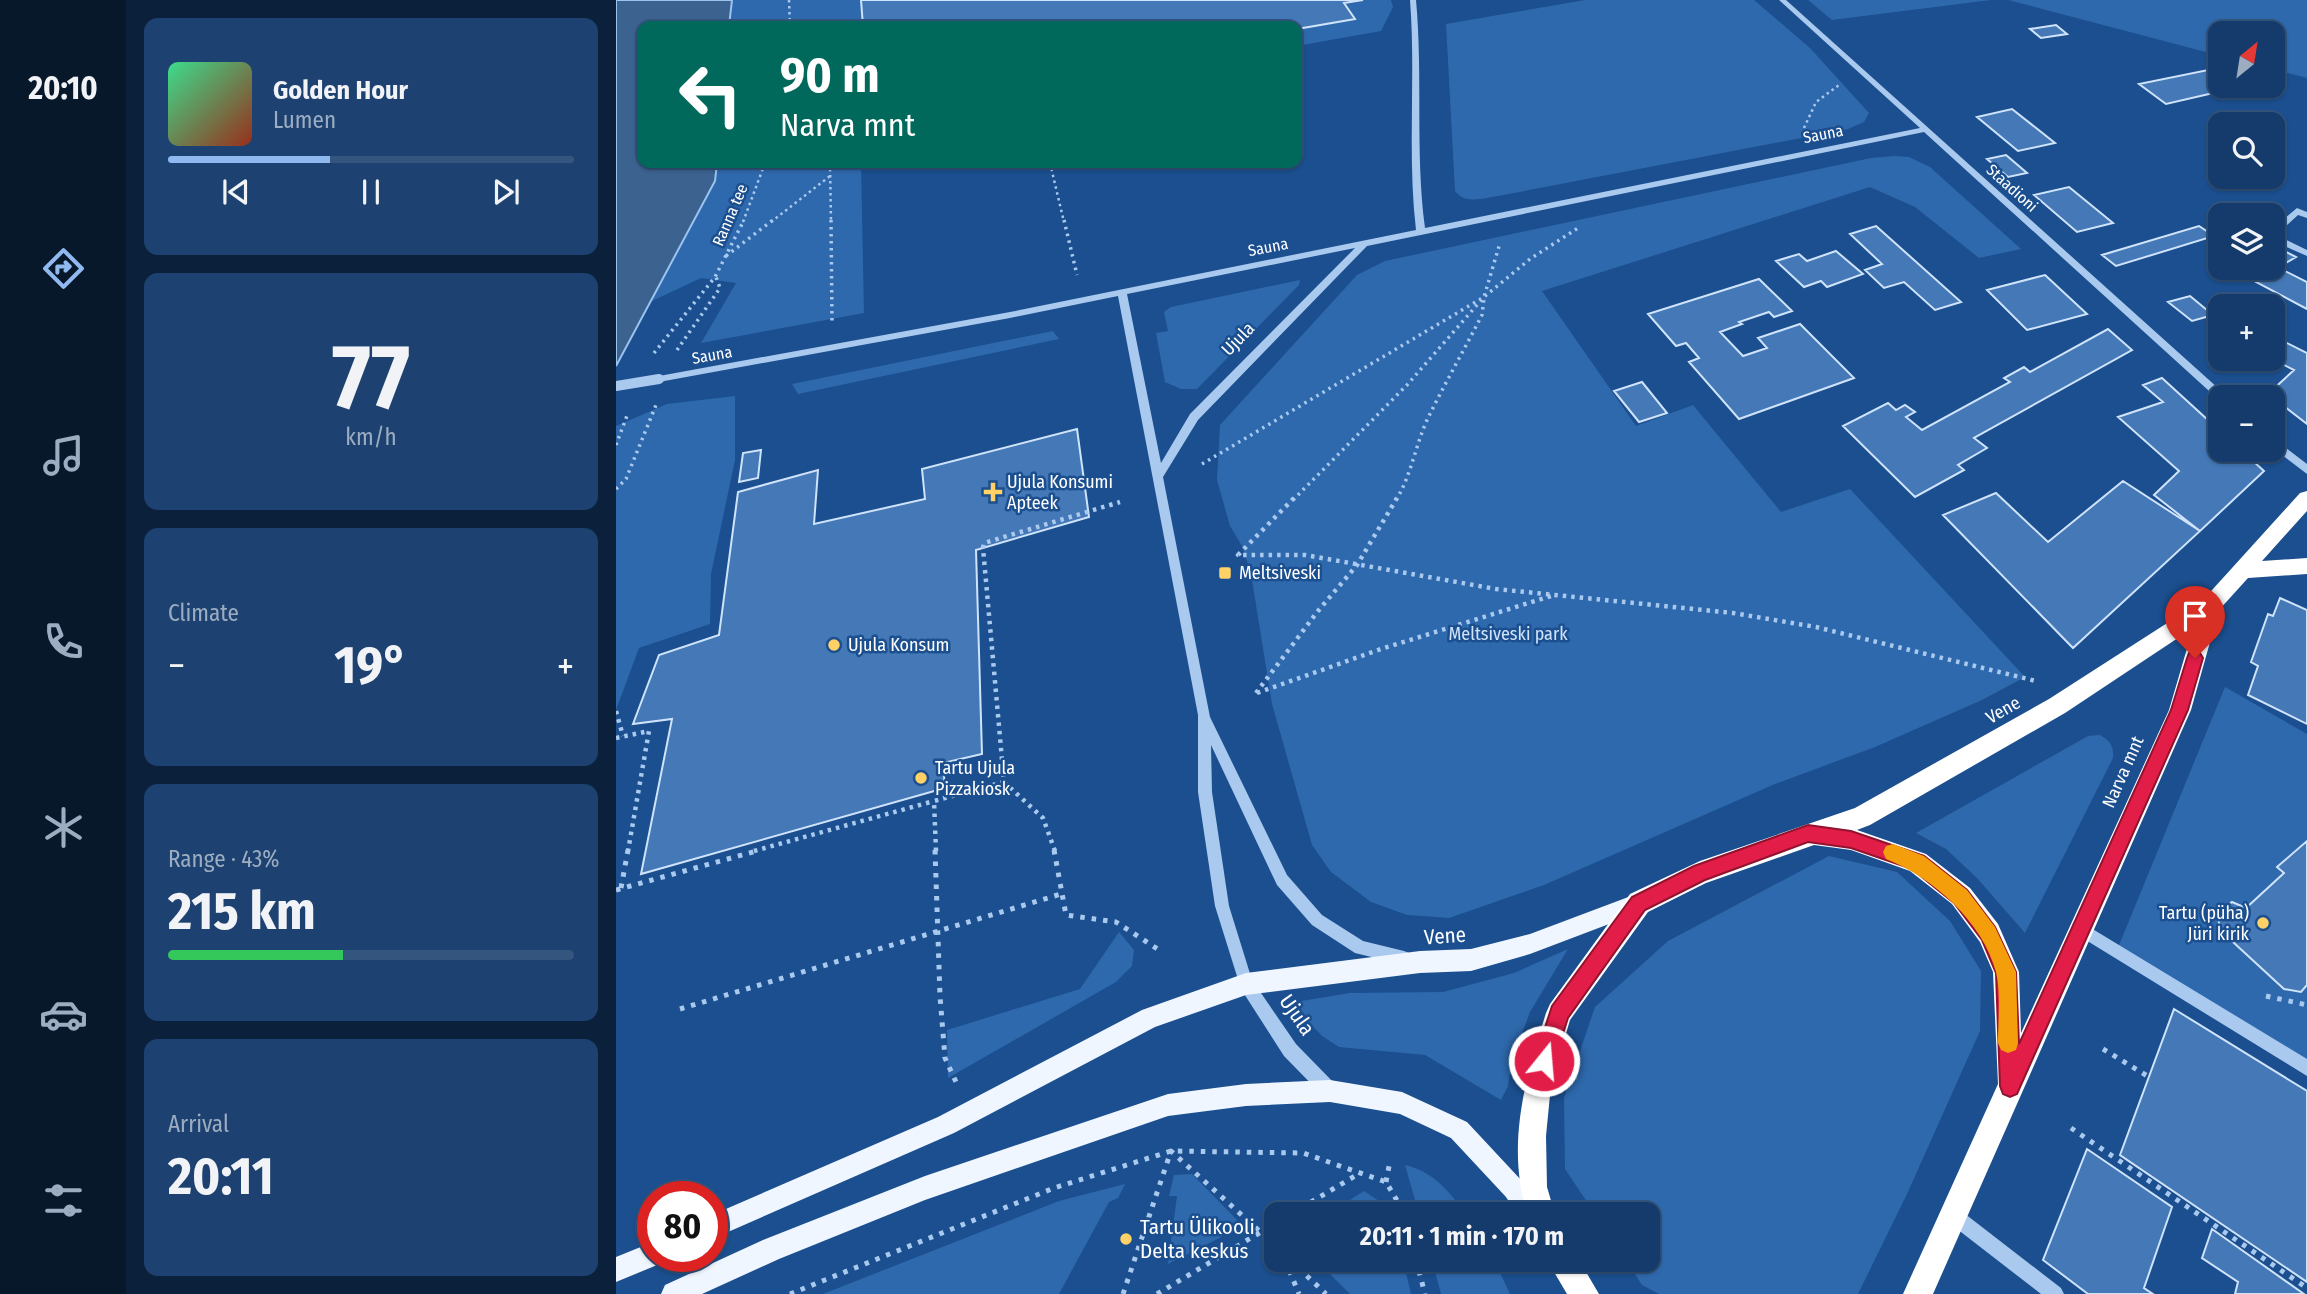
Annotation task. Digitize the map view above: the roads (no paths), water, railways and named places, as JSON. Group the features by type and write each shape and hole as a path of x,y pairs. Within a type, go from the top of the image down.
{"highway":[{"name":"Narva mnt","path":"1919,1294 2180,710 2210,606 2307,498"},
{"path":"2242,570 2307,566"},
{"name":"Vene","path":"1639,903 1700,873 1862,817 2057,706 2210,606"},
{"path":"1808,834 1851,839 1918,863 1961,896 1989,933 2006,972 2010,1086"},
{"path":"1537,1202 1533,1188 1532,1136 1537,1085 1559,1013 1639,903"},
{"path":"1560,1272 1566,1294"},
{"path":"1570,1272 1584,1294"}],"main road":[{"name":"Vene","path":"728,1220 946,1125 1150,1018 1246,984 1420,962 1471,960 1530,944 1639,903"},
{"path":"674,1294 772,1249 925,1188 1168,1105 1246,1095 1330,1091 1402,1103 1459,1130 1523,1202"},
{"path":"616,1270 637,1261"}],"street":[{"path":"1413,0 1418,43 1415,192 1421,231"},
{"name":"Staadioni","path":"1783,0 2210,385"},
{"name":"Sauna","path":"616,386 833,349 1924,130"},
{"path":"2285,223 2297,211 2307,215"},
{"path":"2285,241 2307,253"},
{"name":"Ujula","path":"1158,477 1194,417 1364,243"},
{"name":"Ujula","path":"1122,292 1204,715 1205,792 1220,893 1246,984 1290,1050 1330,1091"},
{"path":"2285,452 2307,470"},
{"name":"Ujula","path":"1204,715 1282,880 1317,920 1360,948 1420,962"},
{"path":"2081,929 2307,1068"},
{"path":"1954,1216 2055,1294"}],"place":[{"name":"Ujula Konsumi Apteek","path":"993,492"},
{"name":"Meltsiveski","path":"1225,573"},
{"name":"Ujula Konsum","path":"834,645"},
{"name":"Tartu Ujula Pizzakiosk","path":"921,778"},
{"name":"Tartu (püha) Jüri kirik","path":"2263,923"},
{"name":"Tartu Ülikooli Delta keskus","path":"1126,1239"}],"park label":[{"name":"Meltsiveski park","path":"1508,634"}]}
